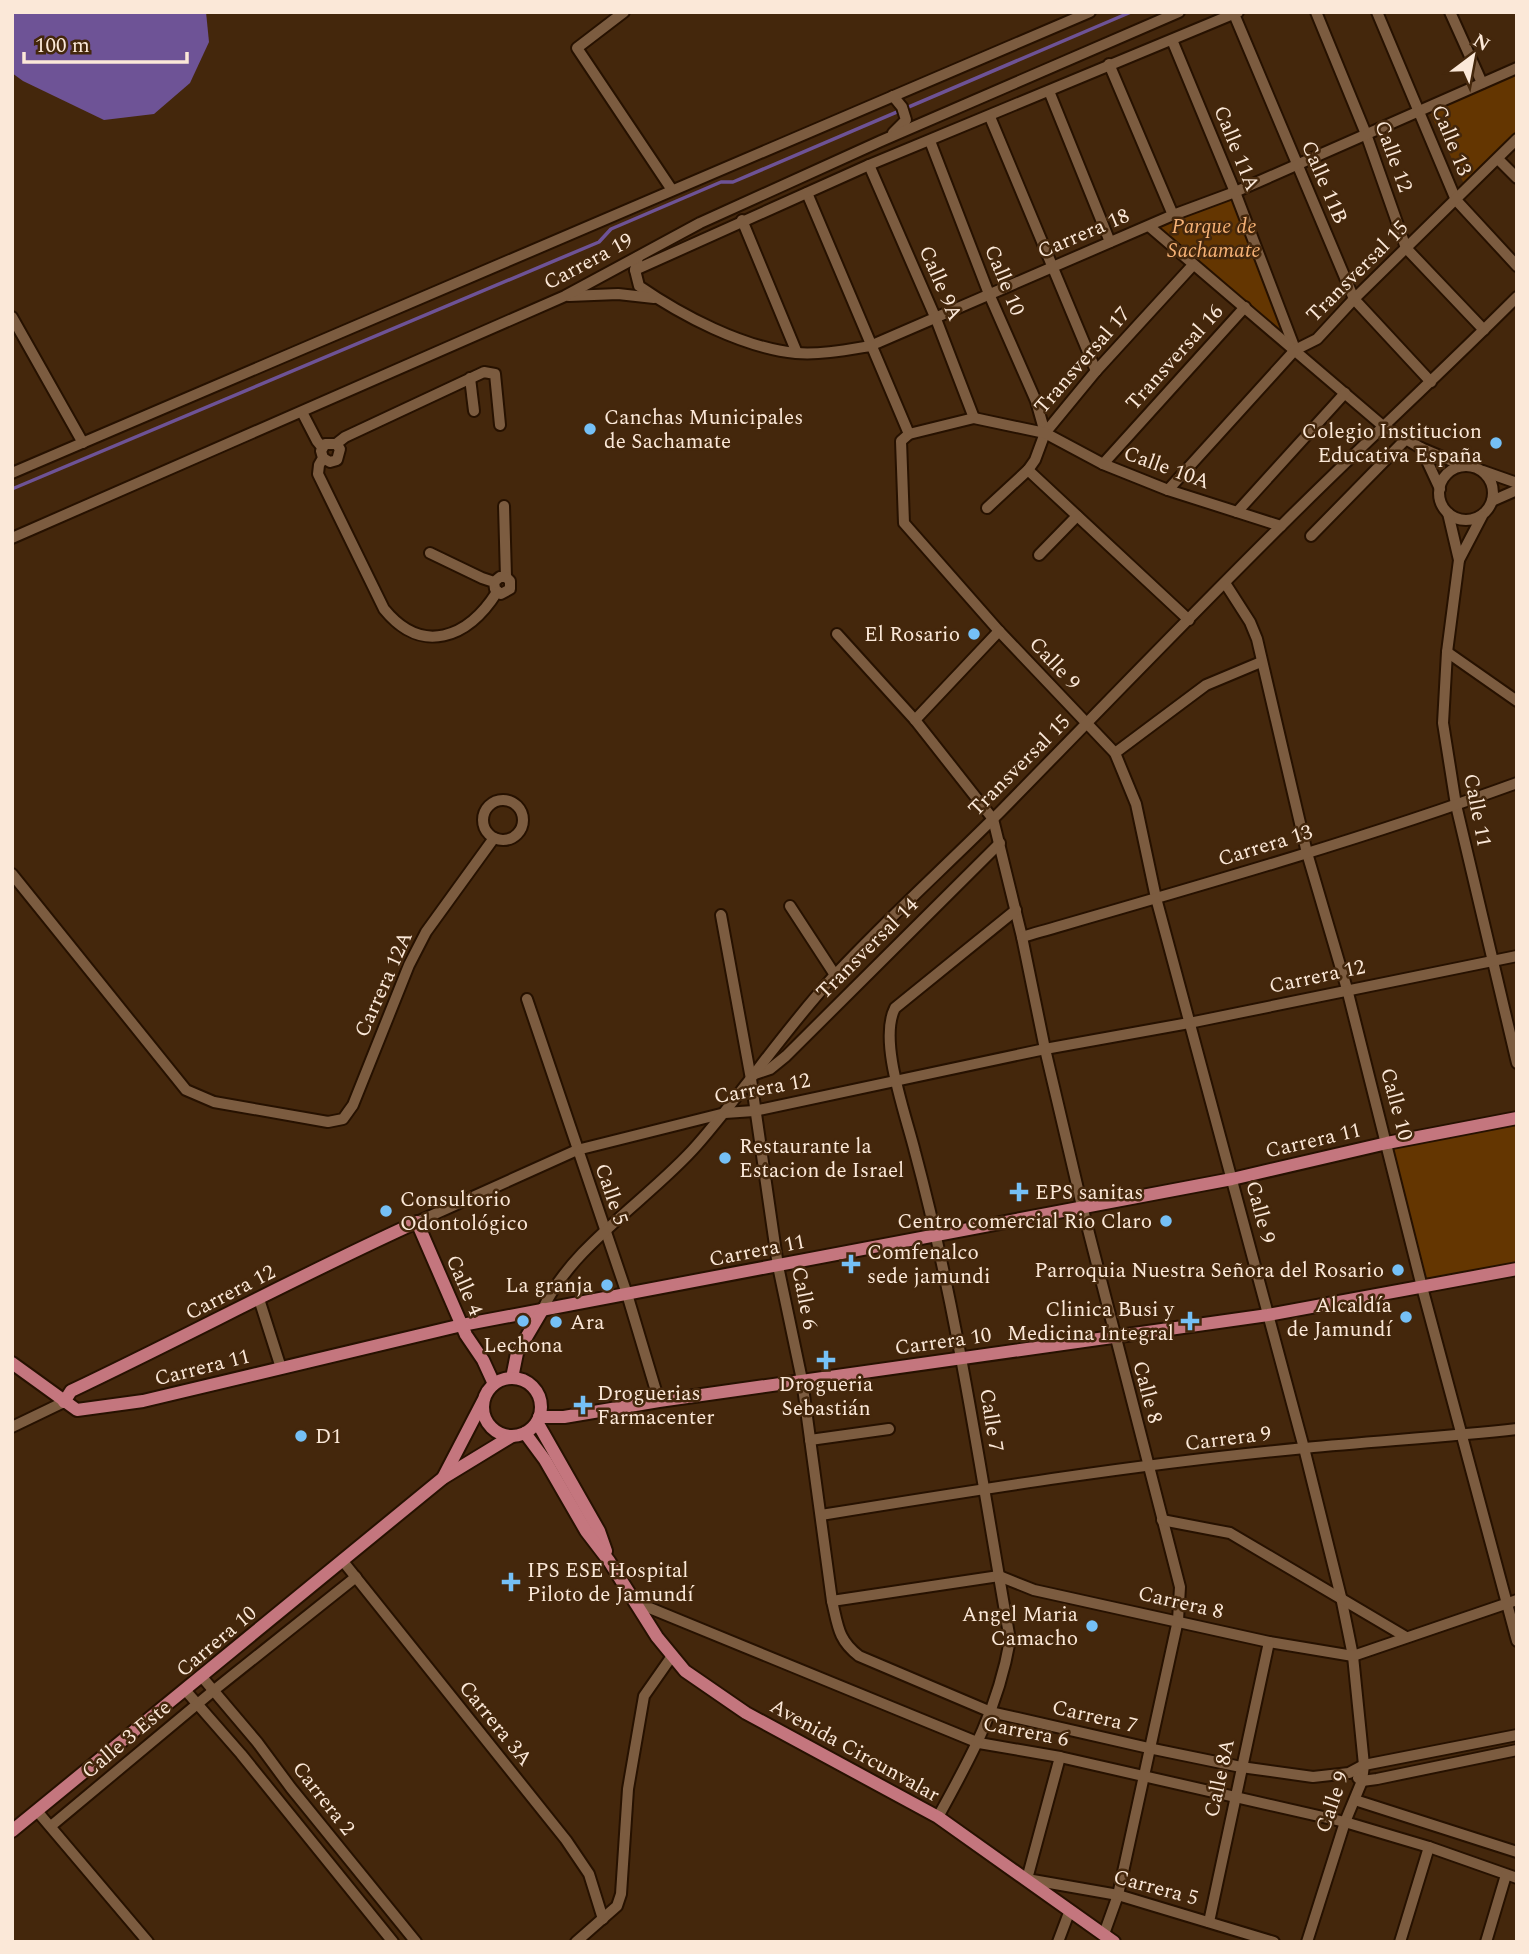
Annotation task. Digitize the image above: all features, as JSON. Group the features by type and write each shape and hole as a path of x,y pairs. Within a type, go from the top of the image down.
{"main road":[{"name":"Carrera 11","path":"64,1402 76,1410 143,1401 461,1325 1232,1179 1387,1143 1517,1118"},
{"name":"Carrera 12","path":"64,1402 71,1391 417,1222"},
{"name":"Calle 4","path":"417,1222 461,1325 483,1360 503,1381"},
{"name":"Carrera 10","path":"538,1420 1268,1315 1517,1269"},
{"path":"503,1381 521,1379 536,1390 541,1408 538,1420 525,1433 512,1436 493,1429 483,1411 483,1401 503,1381 543,1309"},
{"path":"12,1363 64,1402"},
{"name":"Carrera 10","path":"443,1478 483,1401"},
{"name":"Avenida Circunvalar","path":"538,1420 586,1531 685,1671 746,1713 938,1817 1109,1938"},
{"name":"Avenida Circunvalar","path":"525,1433 563,1479"},
{"name":"Carrera 10","path":"12,1831 443,1478 512,1436"}],"street":[{"path":"624,12 577,48 672,190"},
{"name":"Carrera 19","path":"12,473 672,190 896,99 1090,12"},
{"name":"Carrera 19","path":"12,538 565,296 701,223 881,141 1179,12"},
{"name":"Calle 12","path":"1316,12 1366,134 1406,248 1484,330"},
{"name":"Calle 13","path":"1377,12 1456,200 1517,266"},
{"path":"1450,12 1482,83"},
{"name":"Carrera 19","path":"635,270 742,220 990,117 1108,64 1236,13"},
{"name":"Calle 11B","path":"1236,13 1354,299 1431,382"},
{"name":"Calle 11A","path":"1172,40 1235,192 1295,350"},
{"path":"1108,64 1173,215"},
{"name":"Carrera 18","path":"635,270 639,286 730,336 797,353 822,353 870,346 1173,215 1235,192 1517,68"},
{"path":"1049,91 1110,242"},
{"path":"881,141 906,120 896,99"},
{"path":"990,117 1096,371"},
{"name":"Transversal 15","path":"1168,490 1295,350 1317,339 1354,299 1517,139"},
{"name":"Calle 10","path":"930,141 989,295 1036,401 1043,438"},
{"path":"1498,159 1517,178"},
{"name":"Calle 9A","path":"869,166 936,318 974,418"},
{"name":"Calle 9","path":"807,193 905,437 904,523 999,631 1115,753 1136,804 1156,898 1304,1448 1353,1656 1364,1765 1362,1781 1345,1822 1307,1942"},
{"path":"742,220 797,353"},
{"path":"1150,226 1383,426 1421,448 1464,466 1517,483"},
{"path":"635,270 638,257"},
{"name":"Transversal 17","path":"905,437 974,418 1043,438 1096,371 1193,265"},
{"name":"Carrera 18","path":"565,296 618,294 657,298"},
{"path":"1383,426 1517,297"},
{"name":"Transversal 16","path":"1103,464 1245,307"},
{"path":"14,321 83,443"},
{"path":"336,444 345,437 485,372 495,374 500,425"},
{"path":"470,378 474,411"},
{"path":"1237,512 1345,393"},
{"path":"302,412 323,452 330,462 337,460 340,449 336,444 328,443 323,452 318,474 384,609 397,624 424,637 447,636 482,614 496,587"},
{"name":"Transversal 15","path":"725,1113 779,1041 835,975 1383,426"},
{"path":"987,508 1028,470 1043,438"},
{"name":"Calle 10A","path":"1043,438 1168,490 1281,526"},
{"path":"1311,536 1406,439"},
{"path":"1421,448 1448,513 1465,520 1482,516 1492,501 1517,490"},
{"path":"1440,489 1448,474 1464,466"},
{"path":"1028,470 1189,620"},
{"path":"1480,470 1492,484 1492,501"},
{"path":"430,553 482,578 505,594 510,589 510,581 506,577 504,506"},
{"name":"Calle 11","path":"1448,513 1459,559"},
{"path":"1039,555 1077,516"},
{"name":"Calle 11","path":"1482,516 1459,559 1447,652 1443,723 1456,805 1517,1063"},
{"name":"Calle 10","path":"1225,583 1250,622 1257,639 1307,853 1347,989 1422,1287 1512,1601 1517,1640"},
{"path":"915,720 999,631"},
{"path":"837,634 915,720 993,819"},
{"path":"1447,652 1517,701"},
{"path":"1115,753 1206,685 1261,662"},
{"name":"Carrera 13","path":"1023,937 1307,853 1517,783"},
{"name":"Calle 8","path":"993,819 1023,937 1045,1049 1082,1206 1180,1587 1178,1620 1109,1938"},
{"name":"Carrera 12A","path":"12,874 186,1090 214,1102 328,1122 344,1119 353,1105 398,989 426,932 494,838"},
{"name":"Transversal 14","path":"753,1076 770,1069 786,1056 1000,842"},
{"path":"790,906 835,975"},
{"name":"Calle 7","path":"938,1817 979,1742 1005,1669 1010,1640 962,1357 937,1236 897,1080 888,1034 889,1019 895,1008 1016,910"},
{"name":"Calle 6","path":"721,915 753,1076 754,1111 778,1266 802,1380 832,1601 845,1646"},
{"name":"Carrera 12","path":"417,1222 577,1150 725,1113 754,1111 1045,1049 1189,1023 1517,956"},
{"name":"Calle 5","path":"527,999 604,1233 627,1294 659,1401"},
{"path":"543,1309 561,1277 604,1233 682,1162 725,1113"},
{"path":"259,1299 281,1368"},
{"path":"12,1427 64,1402"},
{"path":"810,1440 889,1429"},
{"name":"Carrera 9","path":"821,1515 984,1489 1149,1467 1304,1448 1517,1429"},
{"path":"1163,1520 1230,1533 1406,1637"},
{"name":"Carrera 3A","path":"342,1560 566,1840 589,1874 603,1919"},
{"path":"832,1601 999,1576"},
{"name":"Carrera 8","path":"999,1576 1034,1590 1269,1642 1353,1656 1512,1601"},
{"name":"Calle 3 Este","path":"51,1826 197,1704 356,1577"},
{"name":"Carrera 6","path":"635,1602 979,1742 1144,1775 1345,1822 1512,1876"},
{"name":"Calle 8A","path":"1209,1922 1269,1642"},
{"name":"Carrera 7","path":"845,1646 859,1656 991,1712 1241,1767 1313,1777 1349,1773 1364,1765 1517,1735"},
{"path":"576,1942 617,1906 621,1894 628,1789 644,1696 672,1656"},
{"name":"Carrera 2","path":"202,1677 416,1942"},
{"path":"186,1691 241,1754 393,1942"},
{"path":"1349,1773 1362,1781 1517,1750"},
{"path":"1027,1879 1060,1757"},
{"path":"1356,1800 1517,1852"},
{"path":"37,1811 148,1942"},
{"path":"1400,1942 1429,1847"},
{"path":"1486,1942 1512,1876"},
{"name":"Carrera 5","path":"1027,1879 1118,1895 1274,1942"},
{"path":"1058,1942 1070,1910"}],"green space":[{"path":"1517,75 1517,131 1464,184 1430,113"},
{"name":"Parque de Sachamate","path":"1235,192 1295,350 1150,227"},
{"path":"1517,1118 1517,1269 1422,1287 1387,1143"}],"shaded area":[{"path":"12,12 206,12 209,42 190,83 154,114 104,120 23,81 12,73"}],"waterway":[{"path":"12,489 599,242 611,229 721,182 733,182 1131,12"}],"place":[{"name":"Canchas Municipales de Sachamate","path":"590,429"},
{"name":"Colegio Institucion Educativa España","path":"1496,443"},
{"name":"El Rosario","path":"974,634"},
{"name":"Restaurante la Estacion de Israel","path":"725,1158"},
{"name":"EPS sanitas","path":"1019,1192"},
{"name":"Consultorio Odontológico","path":"386,1211"},
{"name":"Centro comercial Rio Claro","path":"1166,1221"},
{"name":"Comfenalco sede jamundi","path":"851,1264"},
{"name":"Parroquia Nuestra Señora del Rosario","path":"1398,1270"},
{"name":"La granja","path":"607,1285"},
{"name":"Alcaldía de Jamundí","path":"1406,1317"},
{"name":"Lechona","path":"523,1321"},
{"name":"Clinica Busi y Medicina Integral","path":"1190,1321"},
{"name":"Ara","path":"556,1322"},
{"name":"Drogueria Sebastián","path":"826,1360"},
{"name":"Droguerias Farmacenter","path":"583,1405"},
{"name":"D1","path":"301,1436"},
{"name":"IPS ESE Hospital Piloto de Jamundí","path":"511,1582"},
{"name":"Angel Maria Camacho","path":"1092,1626"}]}
